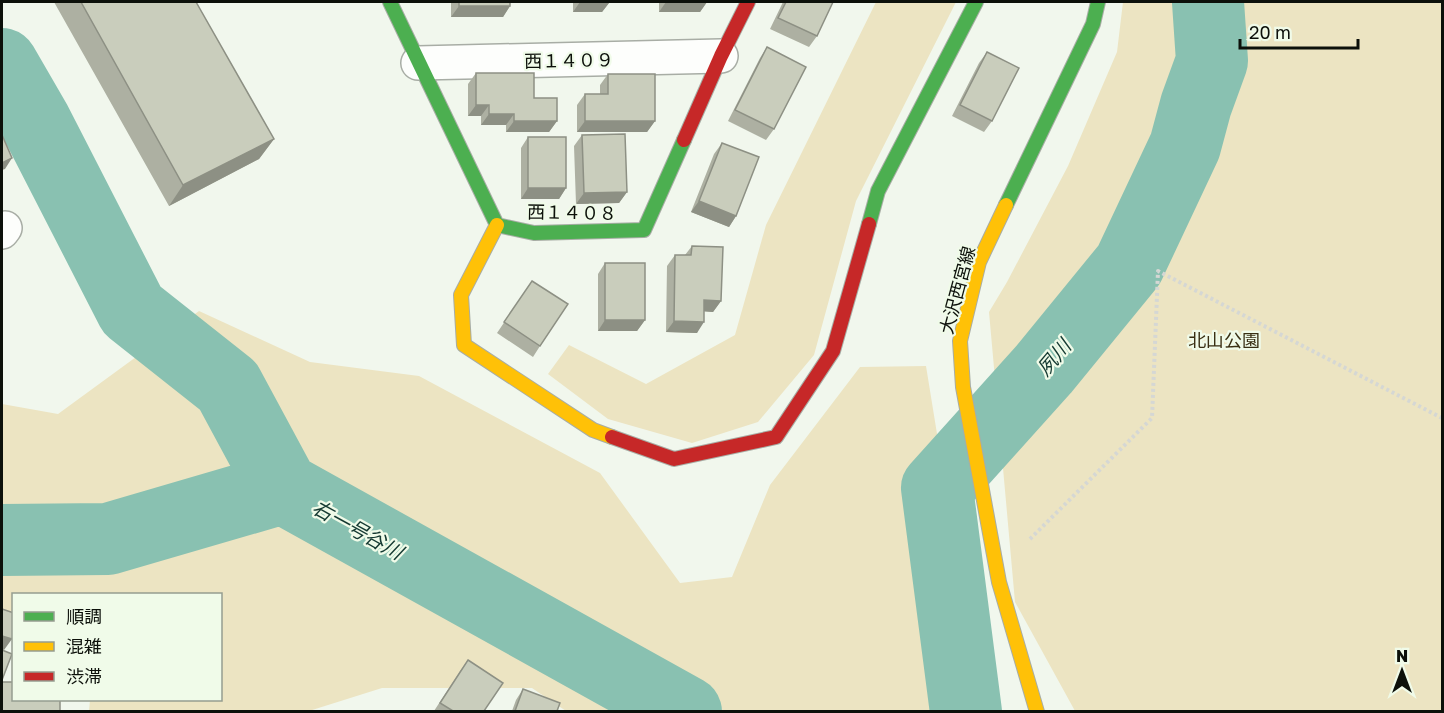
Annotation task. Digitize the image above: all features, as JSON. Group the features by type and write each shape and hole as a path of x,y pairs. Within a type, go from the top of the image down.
{"street":[{"path":"390,2 497,225 461,295 464,345 593,430 674,459 776,437 833,351 878,191 976,2"},
{"name":"西１４０８","path":"497,225 534,232 644,230 721,56 748,2"},
{"name":"大沢西宮線","path":"1037,711 999,582 966,402 960,341 980,261 1093,24 1098,2"},
{"name":"西１４０９","path":"418,63 721,56"}],"path":[{"path":"999,582 1020,549 1152,418 1158,271 1443,418"}],"green space":[{"path":"876,2 956,2 856,201 814,355 758,422 692,443 608,419 548,374 569,345 646,384 735,335 766,225"},
{"name":"北山公園","path":"1123,2 1442,2 1442,711 1075,711 1015,602 989,312 1068,166 1117,52"},
{"path":"199,311 310,362 419,376 600,473 680,583 732,577 770,485 860,367 926,366 982,711 566,711 532,688 382,688 309,711 89,711 90,701 222,701 222,593 12,593 12,623 2,620 2,404 58,414"}],"building":[{"path":"81,2 196,2 274,139 183,185"},
{"path":"459,2 510,2 510,6 459,6"},
{"path":"786,2 833,2 817,36 778,18"},
{"path":"767,47 806,67 774,129 735,110"},
{"path":"987,52 1019,68 992,121 960,105"},
{"path":"476,73 534,73 534,98 557,98 557,121 514,121 514,114 489,114 489,105 476,105"},
{"path":"608,74 655,74 655,121 585,121 585,94 608,94"},
{"path":"625,134 627,192 584,193 582,135"},
{"path":"2,135 12,158 2,163"},
{"path":"528,137 566,137 566,188 528,188"},
{"path":"722,143 759,157 736,216 699,201"},
{"path":"692,246 723,247 721,301 704,300 704,322 674,321 675,255 691,255"},
{"path":"605,263 645,263 645,320 605,320"},
{"path":"532,281 568,304 540,346 504,322"},
{"path":"2,609 12,612 12,639 2,636"},
{"path":"2,650 12,654 2,680"},
{"path":"468,660 503,683 484,711 453,711 440,703"},
{"path":"2,682 12,682 12,701 60,701 60,711 2,711"},
{"path":"523,689 560,703 557,711 515,711"}],"waterway":[{"name":"夙川","path":"966,712 937,488 1044,369 1129,265 1185,146 1196,105 1212,61 1208,2"},
{"path":"2,64 35,121 132,310 228,386 283,488"},
{"name":"右一号谷川","path":"2,540 108,539 283,488 686,712"}],"traffic: fast":[{"path":"390,2 497,225 534,233 644,230 684,140"},
{"path":"869,224 878,191 976,2"},
{"path":"1006,205 1093,24 1098,2"}],"traffic: slow":[{"path":"1006,205 979,262 960,341 963,387 999,582 1037,712"},
{"path":"497,225 461,295 464,345 593,430 612,437"}],"traffic: jam":[{"path":"684,140 748,2"},
{"path":"612,437 674,459 776,437 833,351 869,224"}]}
